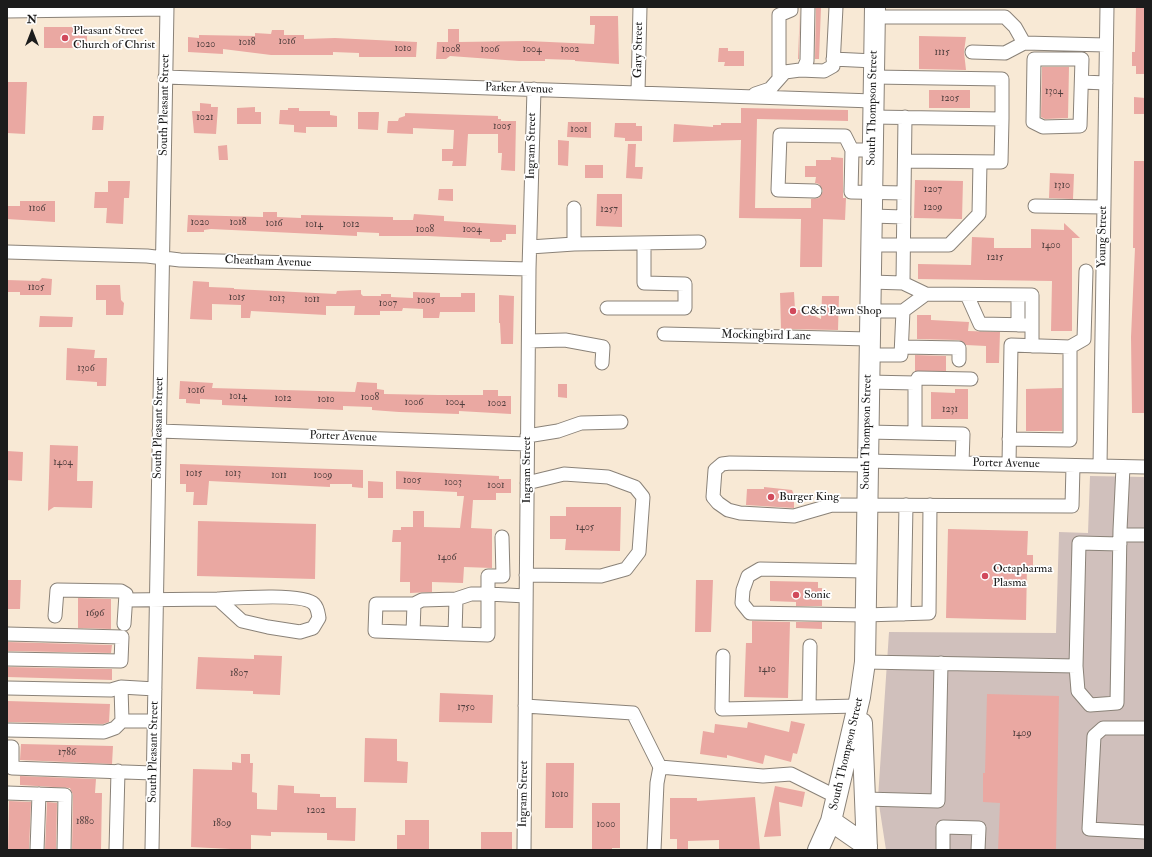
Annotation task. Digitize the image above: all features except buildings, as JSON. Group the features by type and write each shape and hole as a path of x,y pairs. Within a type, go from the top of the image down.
{"highway":[{"name":"South Thompson Street","path":"818,850 832,821 859,702 865,662 868,347 875,12"},
{"path":"859,702 867,848"},
{"path":"832,821 867,848"}],"street":[{"name":"Gary Street","path":"638,92 640,7"},
{"path":"779,77 779,15 791,10 791,7"},
{"path":"803,70 807,61 808,7"},
{"path":"747,96 770,89 785,72 803,70 824,72 833,66 836,7"},
{"name":"Young Street","path":"1100,466 1107,7"},
{"path":"7,11 167,8"},
{"name":"South Pleasant Street","path":"152,850 167,8"},
{"path":"875,12 1005,12 1024,43"},
{"path":"972,52 1005,53 1024,43 1106,45"},
{"path":"833,59 916,78 1002,79 1001,162 905,161"},
{"path":"1034,59 1082,59 1082,82 1080,126 1043,127 1033,122 1034,59"},
{"name":"Parker Avenue","path":"165,77 747,96 873,109 905,117 1002,119"},
{"path":"1082,82 1106,83"},
{"name":"Ingram Street","path":"524,850 529,269 534,89"},
{"path":"903,283 905,117"},
{"path":"815,191 778,190 780,135 845,136 852,150 851,192 904,193"},
{"path":"852,150 872,150"},
{"path":"870,245 949,245 979,214 980,162"},
{"path":"1035,206 1104,207"},
{"path":"574,208 574,244"},
{"path":"871,216 904,217"},
{"path":"530,247 574,244 699,242"},
{"path":"607,308 685,308 685,284 644,282 644,243"},
{"name":"Cheatham Avenue","path":"7,252 188,260 529,269"},
{"path":"1009,464 1011,345 1070,347 1084,339 1086,271"},
{"path":"870,282 903,283 926,294 1032,295 1032,346"},
{"path":"869,311 903,311 926,294"},
{"path":"967,295 980,324 1032,325"},
{"path":"1018,295 1018,324"},
{"path":"903,311 902,347 959,348 959,360"},
{"name":"Mockingbird Lane","path":"664,334 868,347 901,355 902,347"},
{"path":"529,341 565,340 603,347 602,363"},
{"path":"1009,439 1070,440 1070,347"},
{"path":"915,433 915,383 918,378 971,379"},
{"path":"868,382 915,383"},
{"name":"Porter Avenue","path":"159,430 527,440 581,424 621,422"},
{"path":"867,432 963,434 962,463"},
{"name":"Porter Avenue","path":"866,505 832,505 794,516 740,513 728,510 718,503 713,496 715,470 722,464 730,463 962,463 1145,467"},
{"path":"866,505 1072,506 1073,466"},
{"path":"1120,544 1079,543 1076,666 1078,692 1090,705 1117,703 1120,544 1120,530 1123,467"},
{"path":"526,575 602,576 626,569 639,552 643,498 635,487 608,477 564,474 527,483"},
{"path":"904,614 906,505"},
{"path":"866,570 760,569 748,576 743,590 742,603 750,613 865,615 929,613 930,505"},
{"path":"1120,530 1122,535 1145,535"},
{"path":"502,537 503,576 488,576 488,594 488,634 375,631 376,604 414,604 422,600 456,599 471,594 488,594 526,596"},
{"path":"55,616 57,590 121,591 126,594 124,624"},
{"path":"126,600 298,598 313,603 317,608 319,618 313,628 300,632 268,627 242,621 218,599"},
{"path":"455,634 456,599"},
{"path":"412,632 414,604"},
{"path":"7,634 122,637 121,661 7,659"},
{"path":"809,707 810,646"},
{"path":"723,656 722,709 809,707 859,702"},
{"path":"865,662 1076,666"},
{"path":"865,799 938,801 941,663"},
{"path":"7,688 111,690 121,687 155,689"},
{"path":"121,687 122,721"},
{"path":"525,706 633,713 660,767 657,783 654,850"},
{"path":"7,730 104,732 115,728 122,721 154,721"},
{"path":"1145,728 1103,728 1094,736 1089,830 1145,832"},
{"path":"7,747 12,747 10,773 118,771 153,773"},
{"path":"660,767 763,776 791,774 837,797"},
{"path":"116,850 118,771"},
{"path":"7,793 66,795 64,850"},
{"path":"37,850 39,794"},
{"path":"943,850 943,827 979,828 978,850"}],"shaded area":[{"path":"1090,476 1145,477 1145,850 886,850 878,798 889,632 1056,633 1059,532 1088,533"}],"place":[{"name":"Pleasant Street Church of Christ","path":"65,38"},
{"name":"C&S Pawn Shop","path":"793,311"},
{"name":"Burger King","path":"771,497"},
{"name":"Octapharma Plasma","path":"985,576"},
{"name":"Sonic","path":"796,595"}]}
